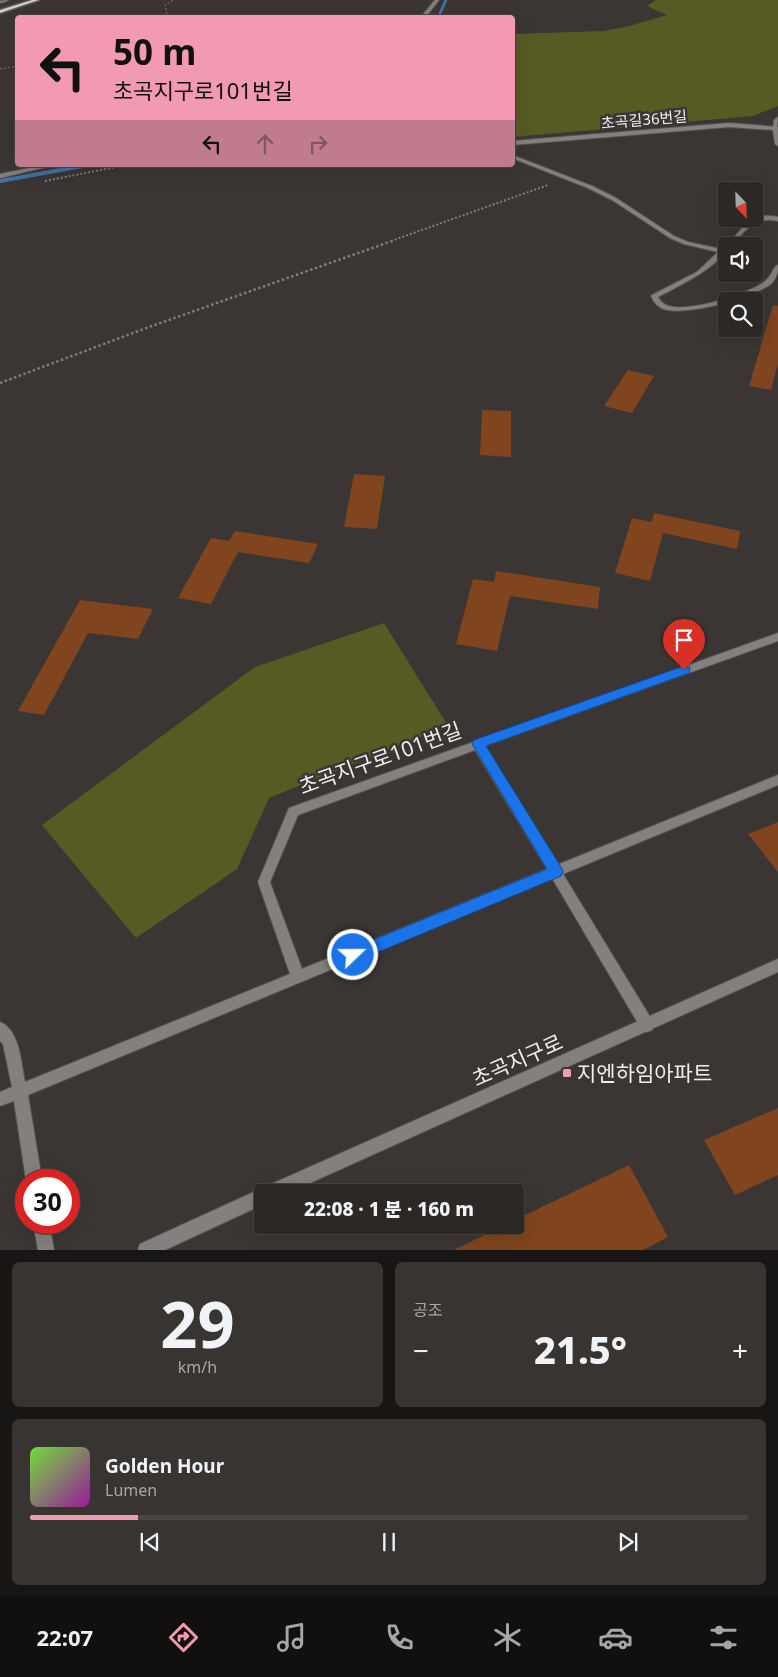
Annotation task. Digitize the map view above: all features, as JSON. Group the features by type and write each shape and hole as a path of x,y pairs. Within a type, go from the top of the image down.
{"main road":[{"path":"0,10 28,0"},
{"path":"0,10 36,0"}],"street":[{"path":"0,2 6,0"},
{"path":"424,15 437,0"},
{"name":"초곡길36번길","path":"515,143 729,124 776,129"},
{"path":"776,129 778,144"},
{"path":"515,157 614,199 672,237 686,243 718,247"},
{"path":"0,176 43,167"},
{"path":"736,237 752,220 771,217 778,219"},
{"path":"718,255 699,273 654,296 657,303 667,308 692,308 728,300 768,283 778,267"},
{"name":"초곡지구로101번길","path":"298,977 264,882 293,812 778,637"},
{"name":"초곡지구로101번길","path":"478,744 647,1024"},
{"path":"0,1099 778,780"},
{"name":"초곡지구로","path":"290,1184 778,965"},
{"path":"0,1029 9,1041 20,1092 32,1169"},
{"path":"146,1250 254,1201"},
{"path":"43,1234 46,1250"}],"lane":[{"path":"776,129 776,120 778,118"}],"path":[{"path":"164,15 167,14 165,5 174,0"},
{"path":"0,69 15,66"},
{"path":"39,182 116,167"},
{"path":"0,383 149,327 567,178"}],"green space":[{"path":"656,0 778,0 778,106 753,116 515,137 515,34 604,31 667,15 647,6"},
{"path":"384,623 448,726 269,798 237,869 136,938 42,825 255,667"}],"building":[{"path":"773,305 778,306 778,363 771,390 749,386"},
{"path":"628,370 654,376 632,413 604,406"},
{"path":"482,410 511,411 511,457 480,455"},
{"path":"354,474 385,476 377,529 344,527"},
{"path":"654,513 740,531 737,549 663,533 650,581 615,573 632,518 652,522"},
{"path":"235,531 318,544 309,563 238,552 211,604 178,598 211,538 229,541"},
{"path":"496,571 600,587 598,609 510,596 497,651 456,644 473,579 494,582"},
{"path":"80,600 153,609 138,639 88,633 44,715 18,711"},
{"path":"778,822 778,872 748,834"},
{"path":"778,1108 778,1175 735,1195 704,1140"},
{"path":"629,1165 668,1237 643,1250 454,1250 487,1234 524,1234 524,1216"}],"waterway":[{"path":"439,15 446,0"},
{"path":"0,181 77,167"}],"place":[{"name":"지엔하임아파트","path":"567,1073"}],"route":[{"path":"353,955 556,871 478,744 684,670"}]}
